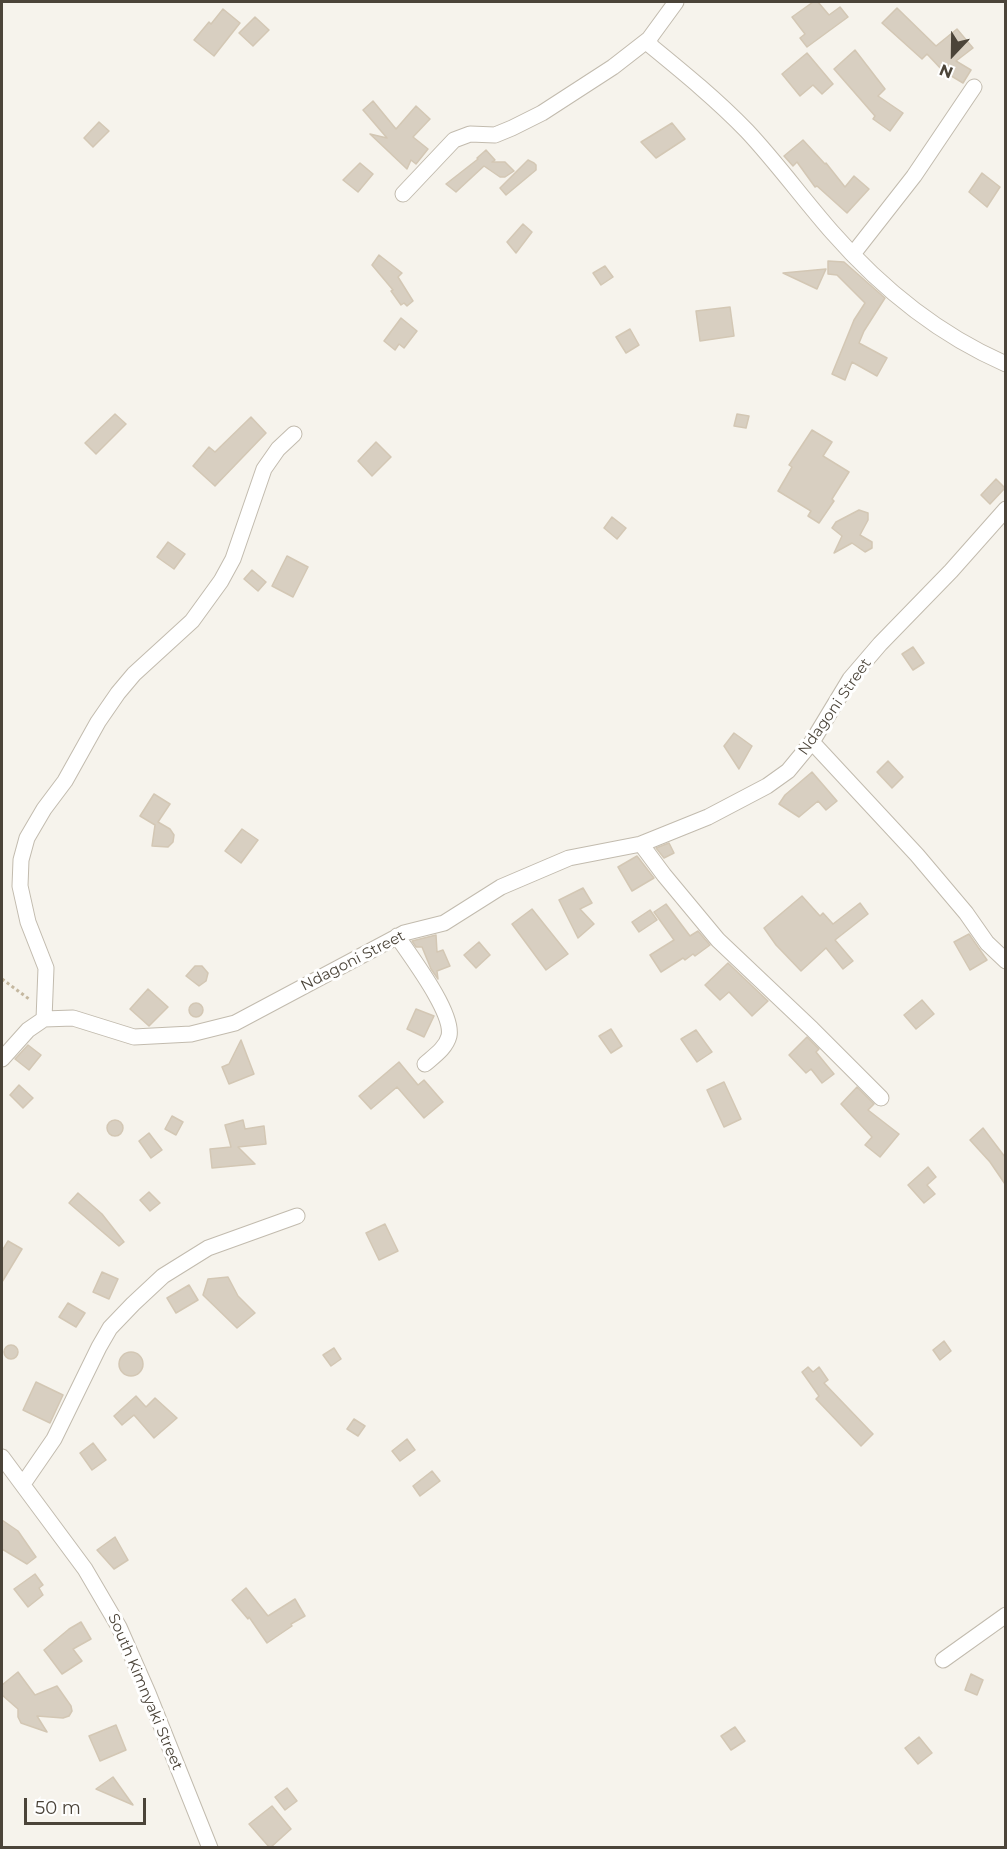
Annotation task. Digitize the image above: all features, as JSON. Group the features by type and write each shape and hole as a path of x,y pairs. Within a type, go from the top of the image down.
{"street":[{"path":"403,194 454,140 470,134 495,135 542,113 605,73 649,39 676,2"},
{"path":"649,39 651,46 688,76 747,132 834,234 897,298 937,328 978,352 1005,364"},
{"path":"854,254 914,176 974,87"},
{"path":"2,1059 44,1012 47,988 46,968 28,922 20,886 21,860 27,838 44,809 65,782 98,722 118,693 134,674 192,621 221,581 233,559 264,469 278,448 294,434"},
{"name":"Ndagoni Street","path":"44,1012 73,1018 134,1037 191,1034 235,1023 398,936 444,922 501,887 569,858 641,844 708,817 767,786 788,771 812,742 850,679 880,644 951,571 1005,509"},
{"path":"812,742 923,862 1005,961"},
{"path":"641,844 718,940 881,1098"},
{"path":"398,936 433,991 450,1027 449,1038 444,1047 425,1064"},
{"path":"23,1484 54,1439 110,1328 133,1304 163,1276 208,1248 297,1216"},
{"name":"South Kimnyaki Street","path":"2,1456 94,1583 119,1627 210,1848"},
{"path":"943,1660 1005,1615"}],"path":[{"path":"2,979 44,1012"}],"building":[{"path":"813,2 818,2 829,15 840,7 848,17 807,47 800,38 805,34 792,17"},
{"path":"897,8 936,46 957,29 973,48 956,61 971,70 963,83 943,71 927,54 922,59 882,23"},
{"path":"223,9 240,23 214,56 194,40"},
{"path":"255,17 269,30 253,46 239,33"},
{"path":"855,50 885,89 878,96 903,113 890,131 873,119 875,116 834,69"},
{"path":"807,53 833,84 822,94 813,85 800,96 782,74"},
{"path":"373,101 396,129 416,106 430,119 413,137 428,149 416,164 411,160 407,169 370,134 387,138 363,110"},
{"path":"99,122 109,131 93,147 84,138"},
{"path":"672,123 685,139 656,158 641,142"},
{"path":"803,140 826,163 845,187 854,176 869,189 847,213 817,186 815,187 797,162 793,166 784,156"},
{"path":"486,150 495,160 492,162 505,162 514,171 505,177 500,177 484,166 456,192 446,184 478,159"},
{"path":"528,160 536,165 536,170 506,195 500,188"},
{"path":"360,163 373,174 358,192 343,180"},
{"path":"982,173 1000,187 987,207 969,192"},
{"path":"523,224 532,232 516,253 507,242"},
{"path":"379,255 402,273 398,277 413,301 407,306 404,303 401,305 391,291 393,290 372,265"},
{"path":"828,261 844,262 885,298 859,343 887,358 877,376 852,362 845,380 832,374 854,320 865,303 837,275 828,274"},
{"path":"605,266 613,277 601,285 593,273"},
{"path":"826,269 817,289 783,273"},
{"path":"730,307 734,336 700,341 696,311"},
{"path":"401,318 417,331 404,348 399,344 395,350 384,341"},
{"path":"630,329 639,345 626,353 616,337"},
{"path":"115,414 126,424 96,454 85,443"},
{"path":"737,414 749,416 746,428 734,426"},
{"path":"251,417 266,433 215,486 193,466 209,447 215,452"},
{"path":"812,430 832,442 823,456 849,472 819,523 808,516 811,511 778,491 792,467 789,465"},
{"path":"376,442 391,457 372,476 358,461"},
{"path":"996,479 1005,488 990,504 981,495"},
{"path":"859,510 868,513 868,520 860,535 872,542 872,548 865,552 852,543 834,553 842,536 832,528 836,522"},
{"path":"612,517 626,528 617,539 604,528"},
{"path":"168,542 185,554 174,569 157,557"},
{"path":"287,556 308,567 293,597 272,586"},
{"path":"252,570 266,582 258,591 244,579"},
{"path":"913,647 924,663 913,670 902,654"},
{"path":"734,733 752,746 739,769 724,746"},
{"path":"888,761 903,777 892,788 877,772"},
{"path":"812,772 837,801 826,810 818,801 799,817 779,804 785,795"},
{"path":"154,794 170,804 158,822 170,829 174,835 173,842 168,847 152,846 155,825 140,816"},
{"path":"242,829 258,840 241,863 225,851"},
{"path":"669,843 674,853 664,858 656,848"},
{"path":"637,856 654,878 632,891 618,867"},
{"path":"583,888 592,903 580,909 594,924 578,938 559,900"},
{"path":"802,896 820,916 823,913 833,924 860,903 868,914 835,940 853,961 843,969 826,948 801,971 776,945 764,928"},
{"path":"666,904 690,936 698,931 710,945 695,956 693,954 685,960 683,958 661,972 650,955 674,940 654,912"},
{"path":"532,909 568,954 546,970 512,924"},
{"path":"650,910 657,920 639,932 632,922"},
{"path":"969,934 987,960 970,970 954,942"},
{"path":"436,935 437,952 443,950 450,966 437,971 438,979 422,947 416,947 412,941"},
{"path":"479,942 490,955 476,968 464,955"},
{"path":"728,963 768,1001 752,1016 729,992 720,1000 705,985"},
{"path":"195,966 202,966 208,973 206,981 199,986 186,976"},
{"path":"148,989 168,1007 149,1026 130,1009"},
{"path":"922,1000 934,1014 916,1029 904,1015"},
{"path":"196,1003 201,1005 203,1010 201,1015 196,1017 191,1015 189,1010 191,1005"},
{"path":"416,1009 434,1016 424,1037 407,1029"},
{"path":"611,1029 622,1046 611,1053 599,1036"},
{"path":"696,1030 712,1052 697,1062 681,1039"},
{"path":"807,1037 819,1049 816,1052 834,1074 822,1083 811,1069 806,1073 789,1055"},
{"path":"241,1040 254,1074 229,1084 222,1067 229,1064"},
{"path":"28,1045 41,1055 29,1070 15,1059"},
{"path":"399,1062 418,1085 424,1080 443,1102 424,1118 397,1087 371,1109 359,1096"},
{"path":"724,1082 741,1119 724,1127 707,1090"},
{"path":"19,1085 33,1098 23,1108 10,1095"},
{"path":"857,1087 874,1104 868,1110 899,1134 880,1157 865,1145 872,1137 841,1104"},
{"path":"172,1116 183,1122 176,1135 165,1129"},
{"path":"112,1120 118,1120 123,1128 121,1134 112,1136 107,1131 107,1125"},
{"path":"243,1120 245,1129 264,1126 266,1144 238,1147 255,1164 212,1168 210,1149 231,1147 225,1125"},
{"path":"983,1128 1005,1157 1005,1184 990,1162 970,1140"},
{"path":"149,1133 162,1150 151,1158 139,1141"},
{"path":"928,1167 936,1177 927,1185 935,1194 924,1203 908,1185"},
{"path":"149,1192 160,1203 150,1211 140,1200"},
{"path":"78,1193 102,1214 124,1242 119,1246 69,1203"},
{"path":"385,1224 398,1251 379,1260 366,1233"},
{"path":"8,1241 22,1249 2,1282 2,1251"},
{"path":"102,1272 118,1279 109,1299 93,1292"},
{"path":"228,1277 238,1296 255,1313 237,1328 203,1295 208,1279"},
{"path":"189,1285 198,1300 176,1313 167,1298"},
{"path":"68,1303 85,1313 76,1327 59,1317"},
{"path":"944,1341 951,1351 940,1360 933,1350"},
{"path":"8,1345 14,1345 18,1352 14,1359 8,1359 4,1355 4,1349"},
{"path":"334,1348 341,1359 331,1366 323,1355"},
{"path":"131,1352 139,1356 143,1364 139,1372 131,1376 123,1372 119,1364 123,1356"},
{"path":"808,1367 813,1372 819,1367 828,1380 824,1383 873,1434 861,1446 816,1399 819,1396 802,1372"},
{"path":"36,1382 63,1395 50,1423 23,1410"},
{"path":"136,1396 146,1407 155,1398 177,1418 154,1438 134,1415 122,1425 114,1416"},
{"path":"354,1419 365,1426 358,1436 347,1429"},
{"path":"407,1439 415,1450 400,1461 392,1451"},
{"path":"93,1443 106,1460 92,1470 80,1453"},
{"path":"432,1471 440,1481 420,1496 413,1486"},
{"path":"2,1520 18,1531 36,1557 27,1564 2,1549"},
{"path":"115,1537 128,1560 114,1569 97,1550"},
{"path":"35,1574 43,1585 39,1588 43,1595 28,1607 14,1589"},
{"path":"246,1588 268,1616 295,1599 305,1616 267,1643 249,1617 248,1619 232,1600"},
{"path":"81,1622 91,1639 73,1649 82,1661 62,1674 44,1650"},
{"path":"18,1672 35,1695 57,1686 71,1706 72,1711 69,1716 63,1718 37,1716 47,1732 21,1723 18,1709 2,1695 2,1685"},
{"path":"971,1674 983,1680 977,1695 965,1690"},
{"path":"116,1725 126,1750 100,1761 89,1736"},
{"path":"735,1727 745,1741 731,1750 721,1736"},
{"path":"919,1737 932,1753 918,1764 905,1748"},
{"path":"113,1777 133,1805 96,1789"},
{"path":"287,1788 297,1801 285,1810 275,1797"},
{"path":"272,1806 291,1829 270,1848 249,1824"}]}
